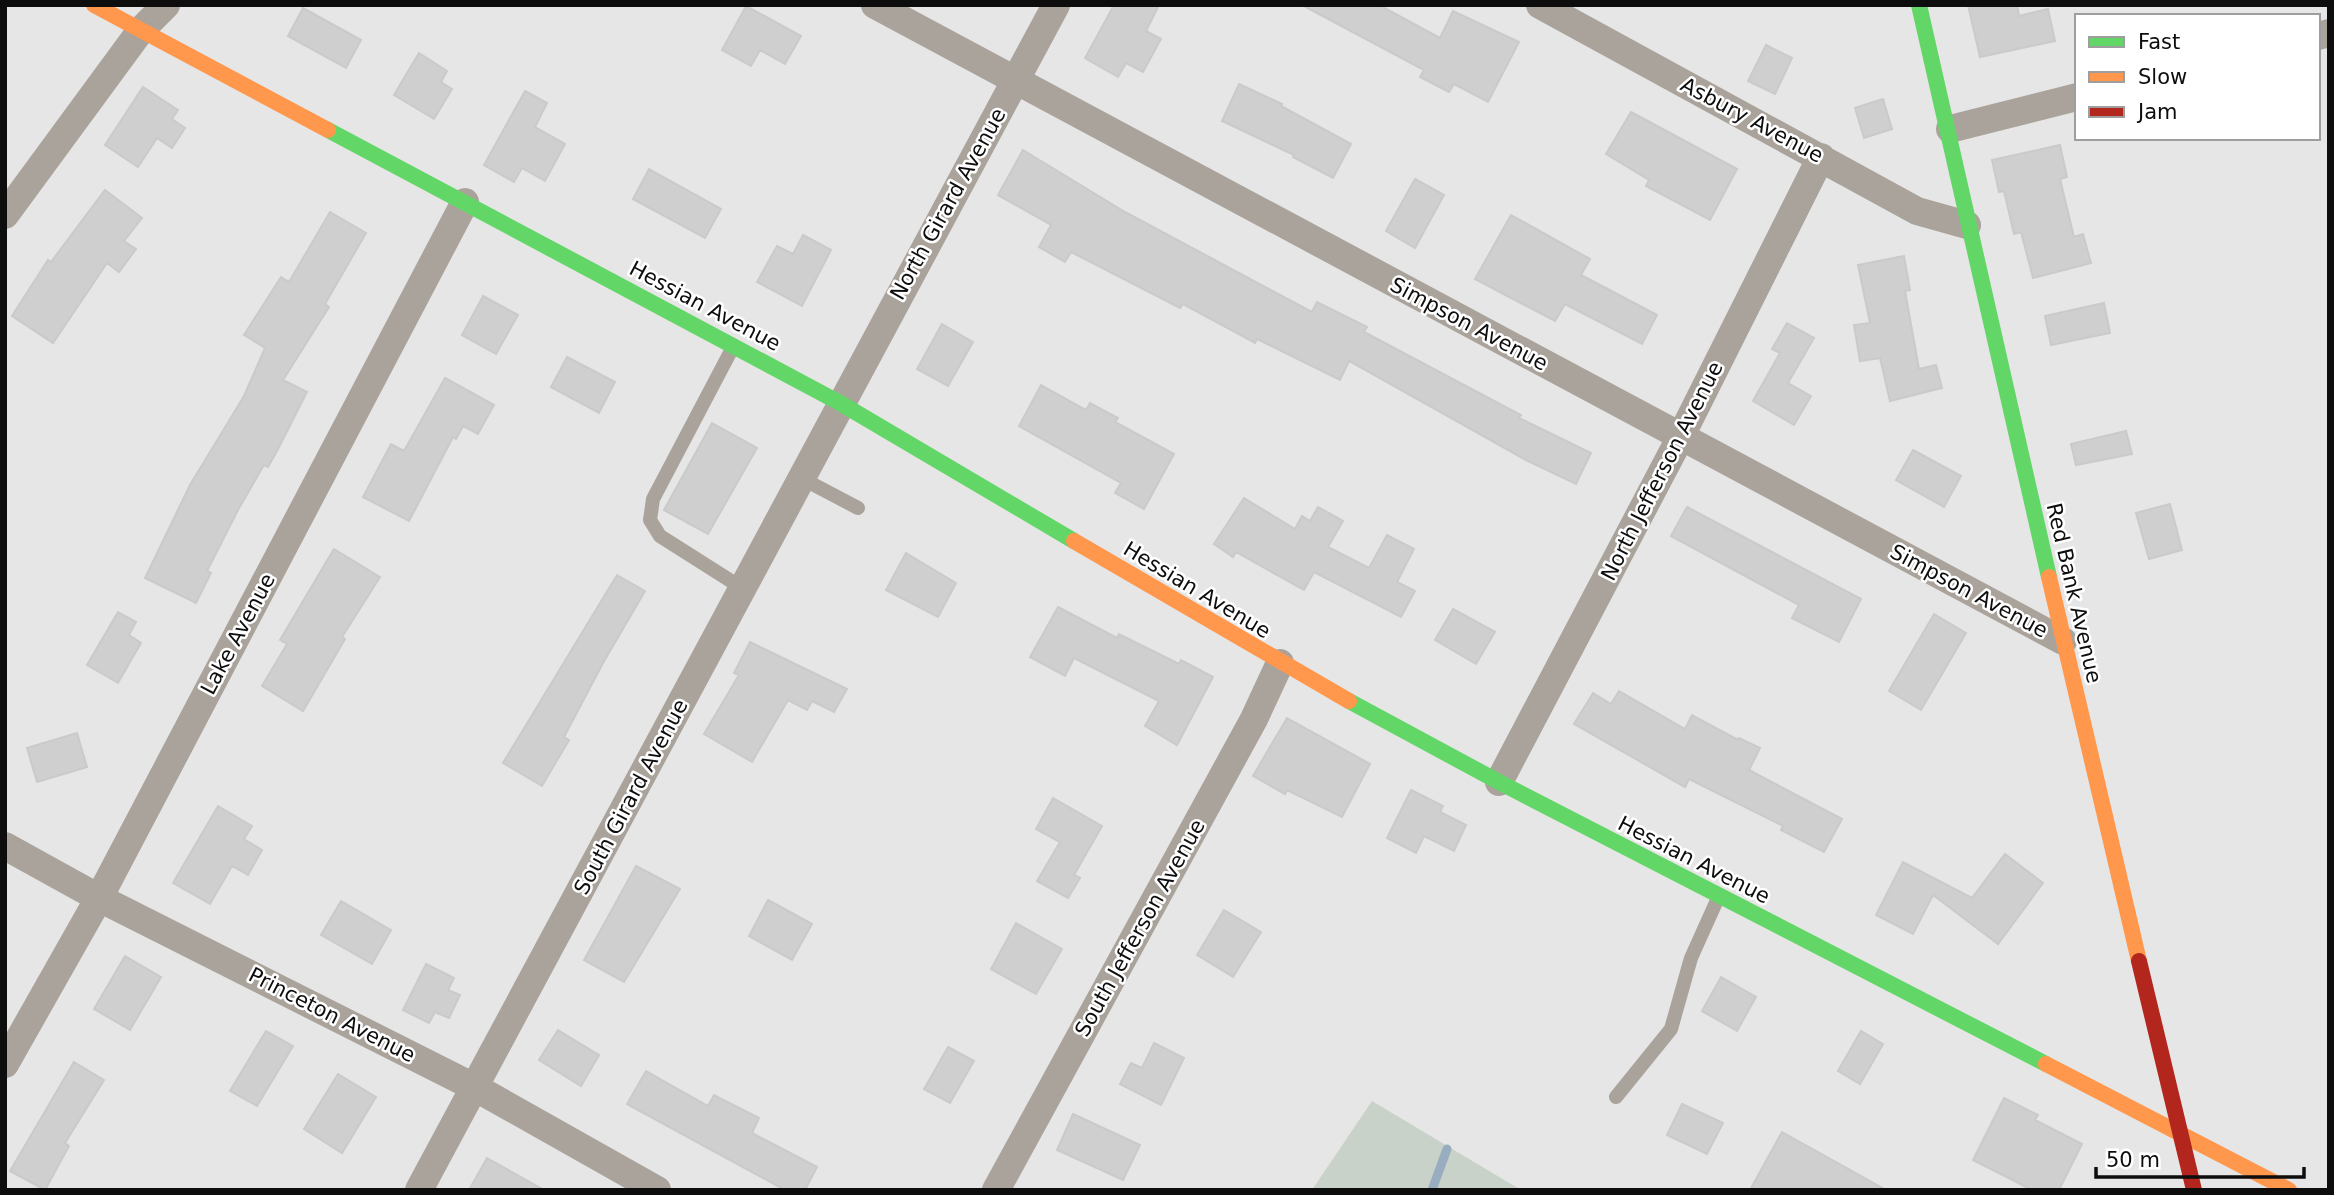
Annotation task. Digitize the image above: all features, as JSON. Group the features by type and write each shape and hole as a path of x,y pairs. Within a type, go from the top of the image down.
{"main road":[{"name":"Hessian Avenue","path":"94,5 841,403 1280,663 1499,782 2289,1190"},
{"name":"Red Bank Avenue","path":"1919,5 1950,129 1967,225 2063,641 2194,1190"}],"street":[{"path":"5,215 141,30 166,5"},
{"name":"Simpson Avenue","path":"875,5 2063,641"},
{"name":"North Girard Avenue","path":"841,403 1056,5"},
{"name":"Asbury Avenue","path":"1540,5 1917,211 1967,225"},
{"path":"1950,129 2075,98"},
{"name":"North Jefferson Avenue","path":"1499,782 1680,438 1821,157"},
{"name":"Lake Avenue","path":"5,1064 99,898 465,202"},
{"name":"South Girard Avenue","path":"419,1190 841,403"},
{"name":"South Jefferson Avenue","path":"996,1190 1254,719 1280,663"},
{"name":"Princeton Avenue","path":"5,846 99,898 476,1087 657,1190"}],"lane":[{"path":"733,346 653,499 650,520 660,536 742,588"},
{"path":"801,478 858,508"},
{"path":"1616,1097 1671,1029 1691,958 1718,897"}],"shaded area":[{"path":"1372,1101 1521,1190 1312,1190"}],"building":[{"path":"1114,5 1159,5 1146,31 1161,39 1143,72 1126,63 1118,77 1085,58"},
{"path":"1302,5 1379,5 1440,38 1453,11 1519,42 1488,102 1454,84 1449,92 1420,77 1424,70"},
{"path":"1968,5 2017,5 2019,16 2048,9 2055,41 1980,57"},
{"path":"746,6 801,36 785,64 760,50 751,66 722,50"},
{"path":"303,8 361,40 346,68 288,36"},
{"path":"1766,45 1792,58 1775,94 1748,81"},
{"path":"419,53 447,71 441,82 452,89 434,119 394,95"},
{"path":"1239,84 1282,104 1281,106 1351,144 1333,178 1293,157 1294,155 1222,121"},
{"path":"143,87 178,110 172,119 185,128 172,148 157,138 138,167 105,145"},
{"path":"525,91 547,103 535,127 565,144 545,181 522,168 514,182 484,165"},
{"path":"1883,99 1892,129 1864,138 1855,108"},
{"path":"1631,112 1737,169 1710,220 1646,186 1649,180 1606,154"},
{"path":"2060,145 2067,177 2060,179 2074,237 2083,234 2091,263 2033,278 2021,232 2014,234 2004,191 1999,192 1992,160"},
{"path":"1023,150 1125,212 1312,312 1317,302 1367,327 1364,332 1521,415 1519,418 1591,453 1576,484 1526,460 1349,361 1340,380 1257,339 1255,343 1183,304 1180,308 1071,252 1065,262 1039,247 1051,225 998,195"},
{"path":"649,169 721,209 705,238 633,199"},
{"path":"1415,179 1444,195 1415,248 1386,231"},
{"path":"105,190 142,218 124,241 136,249 119,272 107,263 53,343 12,316 48,260 51,262"},
{"path":"330,212 366,233 325,304 329,307 283,380 307,392 268,467 264,465 238,510 207,571 211,573 196,603 145,578 190,485 244,396 265,348 244,335 281,277 289,282"},
{"path":"1511,215 1590,259 1581,275 1657,315 1642,344 1565,304 1555,321 1475,279"},
{"path":"803,235 831,250 802,306 757,282 777,246 793,254"},
{"path":"1904,256 1910,290 1905,291 1919,369 1936,365 1942,388 1890,401 1880,358 1860,361 1854,325 1870,323 1858,265"},
{"path":"483,296 518,315 496,354 462,335"},
{"path":"2104,303 2110,333 2051,345 2045,316"},
{"path":"1787,323 1814,338 1788,383 1811,396 1794,425 1753,401 1780,353 1772,349"},
{"path":"942,324 973,342 948,386 917,369"},
{"path":"567,357 615,382 599,413 551,387"},
{"path":"445,378 494,405 478,434 463,426 456,439 453,437 409,521 363,497 391,444 404,451"},
{"path":"1041,385 1086,410 1090,403 1118,418 1115,422 1174,454 1144,509 1115,493 1121,483 1019,426"},
{"path":"712,423 757,448 708,534 664,510"},
{"path":"2126,431 2132,454 2076,465 2071,444"},
{"path":"1913,450 1961,476 1944,507 1896,480"},
{"path":"1244,498 1295,529 1302,516 1310,521 1318,507 1343,521 1328,547 1369,568 1387,535 1414,549 1397,582 1415,591 1401,617 1314,572 1304,590 1236,552 1233,557 1214,544"},
{"path":"2170,504 2182,550 2149,559 2136,513"},
{"path":"1687,507 1861,599 1839,642 1792,618 1799,605 1671,536"},
{"path":"334,549 380,577 342,637 345,639 303,711 262,686 287,644 280,640"},
{"path":"906,553 956,583 938,617 886,590"},
{"path":"617,575 645,591 603,663 564,737 569,740 542,786 503,763"},
{"path":"1058,607 1117,638 1119,634 1179,664 1181,660 1213,677 1177,745 1145,726 1159,701 1074,658 1065,676 1030,657"},
{"path":"1453,609 1495,632 1476,664 1435,640"},
{"path":"118,612 136,622 129,635 141,643 118,683 87,665"},
{"path":"1934,614 1966,633 1921,710 1889,691"},
{"path":"750,642 847,689 834,712 812,701 807,710 788,700 752,762 704,734 739,675 734,673"},
{"path":"1619,691 1685,729 1692,715 1738,740 1739,738 1760,748 1749,770 1842,819 1824,852 1781,830 1783,826 1689,779 1685,787 1574,724 1593,693 1611,704"},
{"path":"1287,718 1370,764 1342,817 1287,790 1285,794 1253,776"},
{"path":"77,733 87,767 37,782 27,748"},
{"path":"1411,790 1443,806 1440,812 1466,825 1454,851 1424,836 1416,853 1387,838"},
{"path":"1053,798 1102,826 1074,875 1080,878 1068,898 1037,881 1060,842 1036,829"},
{"path":"218,806 252,826 244,839 262,850 248,875 232,866 210,904 173,883"},
{"path":"2005,854 2043,883 1998,944 1933,895 1913,934 1876,915 1903,862 1972,898"},
{"path":"636,866 680,889 624,982 584,960"},
{"path":"768,900 812,924 792,960 749,936"},
{"path":"341,901 391,930 372,964 321,935"},
{"path":"1224,910 1261,932 1233,977 1197,955"},
{"path":"1016,923 1062,949 1036,994 991,969"},
{"path":"125,956 161,977 130,1030 94,1009"},
{"path":"426,964 454,978 448,990 460,995 449,1018 435,1012 429,1023 403,1010"},
{"path":"1721,977 1756,997 1737,1031 1702,1011"},
{"path":"558,1030 599,1055 581,1086 539,1060"},
{"path":"266,1031 293,1046 257,1106 230,1091"},
{"path":"1861,1031 1883,1044 1860,1084 1838,1071"},
{"path":"1154,1043 1184,1058 1161,1105 1120,1084 1131,1063 1142,1068"},
{"path":"948,1047 974,1061 950,1103 924,1089"},
{"path":"74,1062 104,1080 65,1143 69,1146 45,1190 10,1171"},
{"path":"646,1071 708,1106 714,1095 759,1118 752,1133 817,1167 805,1190 785,1190 627,1104"},
{"path":"338,1074 376,1097 342,1153 304,1129"},
{"path":"2004,1098 2038,1115 2035,1120 2082,1144 2059,1190 2032,1190 1973,1160"},
{"path":"1682,1104 1723,1123 1707,1154 1667,1135"},
{"path":"1073,1114 1140,1145 1123,1180 1057,1150"},
{"path":"1782,1132 1886,1190 1750,1190"},
{"path":"487,1158 544,1190 469,1190"}],"waterway":[{"path":"1432,1190 1447,1149"}],"traffic: fast":[{"path":"1919,5 2049,577"},
{"path":"328,130 840,403 1074,541"},
{"path":"1349,701 1499,782 2046,1064"}],"traffic: slow":[{"path":"94,5 328,130"},
{"path":"1074,541 1349,701"},
{"path":"2049,577 2139,961"},
{"path":"2046,1064 2289,1190"}],"traffic: jam":[{"path":"2139,961 2194,1190"}]}
